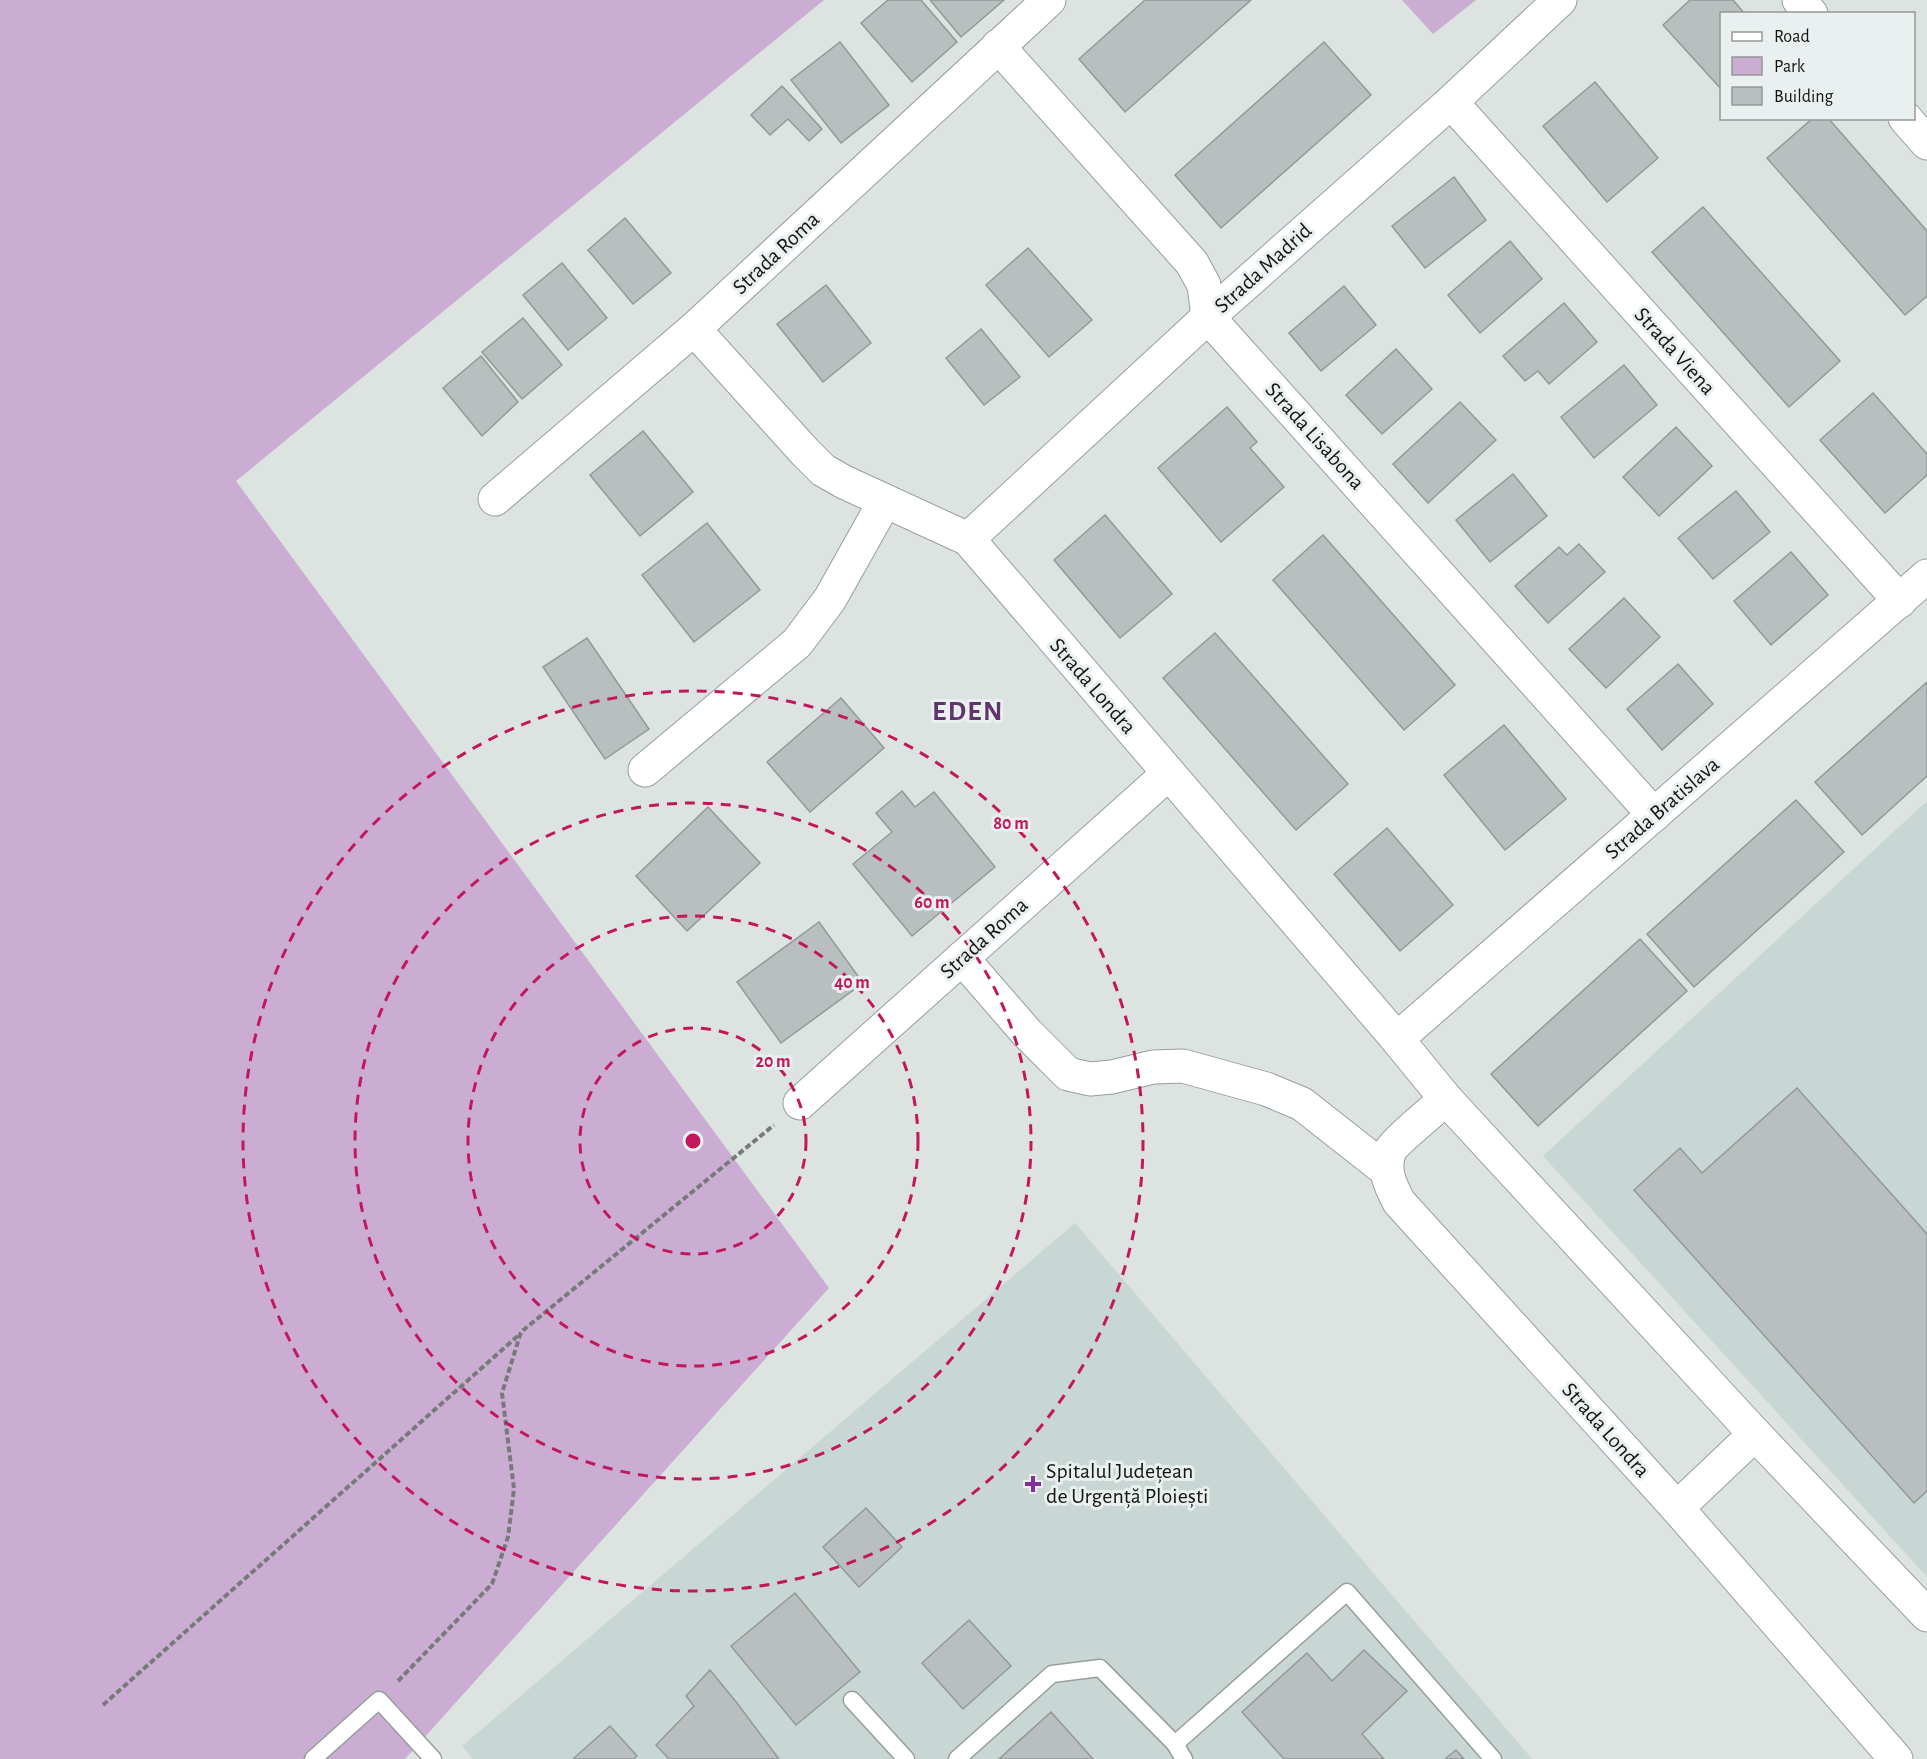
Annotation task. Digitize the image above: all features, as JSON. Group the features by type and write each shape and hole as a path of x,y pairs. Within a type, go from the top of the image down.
{"street":[{"name":"Strada Roma","path":"495,499 694,329 1049,0"},
{"name":"Strada Madrid","path":"968,539 1208,317 1451,102 1560,0"},
{"path":"1799,0 1809,12"},
{"path":"998,46 1192,262 1204,285 1208,317"},
{"name":"Strada Viena","path":"1451,102 1899,601"},
{"path":"1907,120 1927,143"},
{"name":"Strada Lisabona","path":"1208,317 1654,815"},
{"name":"Strada Londra","path":"694,329 823,470 844,482 968,539 1446,1099 1755,1434 1927,1615"},
{"path":"645,770 797,644 830,599 885,501"},
{"name":"Strada Bratislava","path":"1397,1039 1927,576"},
{"name":"Strada Roma","path":"800,1103 1168,774"},
{"path":"962,958 1027,1033 1068,1074 1090,1079 1112,1077 1153,1067 1183,1066 1266,1089 1302,1104 1386,1170 1389,1151 1446,1099"},
{"name":"Strada Londra","path":"1386,1170 1390,1186 1399,1202 1677,1508 1896,1759"},
{"path":"1677,1508 1755,1434"}],"lane":[{"path":"1175,1744 1347,1592 1493,1759"},
{"path":"957,1759 1052,1674 1100,1668 1175,1744 1184,1759"},
{"path":"313,1759 379,1700 433,1759"},
{"path":"852,1700 906,1759"}],"path":[{"path":"103,1705 521,1332 800,1103"},
{"path":"379,1700 492,1584 508,1537 514,1489 502,1393 521,1332"}],"shaded area":[{"path":"1927,801 1927,1577 1543,1156"},
{"name":"Spitalul Județean de Urgență Ploiești","path":"1075,1223 1532,1759 473,1759 462,1746"}],"green space":[{"path":"0,0 824,0 236,481 829,1288 405,1759 0,1759"},
{"path":"1402,0 1476,0 1433,34"}],"building":[{"path":"888,0 921,0 957,42 912,82 861,23"},
{"path":"930,0 1004,0 961,37"},
{"path":"1145,0 1251,0 1125,112 1079,59"},
{"path":"1690,0 1733,0 1743,12 1720,12 1720,88 1663,25"},
{"path":"840,42 889,105 841,143 791,80"},
{"path":"1324,42 1371,95 1221,228 1175,175"},
{"path":"1595,82 1658,158 1607,202 1543,126"},
{"path":"782,86 822,129 809,141 788,119 770,135 751,115"},
{"path":"1811,120 1830,120 1927,231 1927,296 1905,315 1767,158"},
{"path":"1454,177 1486,220 1425,268 1392,226"},
{"path":"1703,207 1840,361 1789,407 1652,252"},
{"path":"625,218 671,273 633,304 588,250"},
{"path":"1510,241 1542,279 1480,333 1448,295"},
{"path":"1028,248 1092,320 1049,357 986,285"},
{"path":"562,263 607,318 568,350 523,295"},
{"path":"826,285 871,343 823,382 777,324"},
{"path":"1344,286 1376,325 1321,371 1289,333"},
{"path":"1564,303 1597,342 1549,384 1538,371 1525,381 1503,356"},
{"path":"523,318 562,365 522,399 482,352"},
{"path":"981,329 1020,377 984,405 946,358"},
{"path":"1396,349 1432,389 1382,434 1346,395"},
{"path":"481,356 518,402 482,436 443,388"},
{"path":"1624,365 1657,405 1594,458 1561,417"},
{"path":"1873,393 1927,454 1927,475 1885,513 1820,440"},
{"path":"1460,402 1496,440 1428,503 1393,464"},
{"path":"1227,407 1257,442 1250,448 1284,487 1221,542 1158,468"},
{"path":"1676,427 1712,466 1659,516 1623,477"},
{"path":"643,431 693,492 640,536 590,475"},
{"path":"1513,474 1547,516 1490,562 1456,520"},
{"path":"1736,491 1770,532 1713,579 1678,538"},
{"path":"1105,515 1172,594 1120,638 1054,560"},
{"path":"707,523 760,590 694,642 642,575"},
{"path":"1323,535 1455,685 1404,730 1273,580"},
{"path":"1579,544 1605,572 1548,623 1515,586 1559,547 1567,555"},
{"path":"1791,552 1828,595 1771,645 1734,601"},
{"path":"1624,598 1660,637 1606,688 1569,649"},
{"path":"1215,633 1348,784 1296,830 1163,678"},
{"path":"587,638 649,729 605,759 543,667"},
{"path":"1678,664 1713,704 1662,750 1627,709"},
{"path":"1927,682 1927,776 1862,835 1815,782"},
{"path":"841,698 884,748 810,812 767,762"},
{"path":"1504,725 1566,799 1505,850 1444,775"},
{"path":"902,791 915,807 934,792 995,867 912,936 853,864 892,832 876,813"},
{"path":"1796,800 1844,852 1694,987 1647,934"},
{"path":"708,807 760,863 687,931 636,876"},
{"path":"1387,828 1453,905 1400,951 1334,874"},
{"path":"819,922 863,983 781,1043 737,982"},
{"path":"1640,939 1687,991 1538,1126 1491,1074"},
{"path":"1797,1088 1927,1234 1927,1491 1914,1503 1634,1190 1680,1148 1702,1173"},
{"path":"866,1508 902,1547 859,1587 823,1547"},
{"path":"795,1593 860,1672 796,1725 731,1646"},
{"path":"969,1620 1011,1666 963,1709 922,1663"},
{"path":"1364,1650 1407,1691 1362,1734 1384,1759 1284,1759 1242,1712 1307,1653 1332,1681"},
{"path":"710,1670 779,1759 669,1759 656,1745 694,1706 686,1696"},
{"path":"1051,1712 1093,1759 999,1759"},
{"path":"610,1726 637,1756 633,1759 573,1759"},
{"path":"1456,1750 1464,1759 1445,1759"}],"place":[{"name":"Spitalul Județean de Urgență Ploiești","path":"1033,1484"}],"district":[{"name":"EDEN","path":"968,712"}]}
